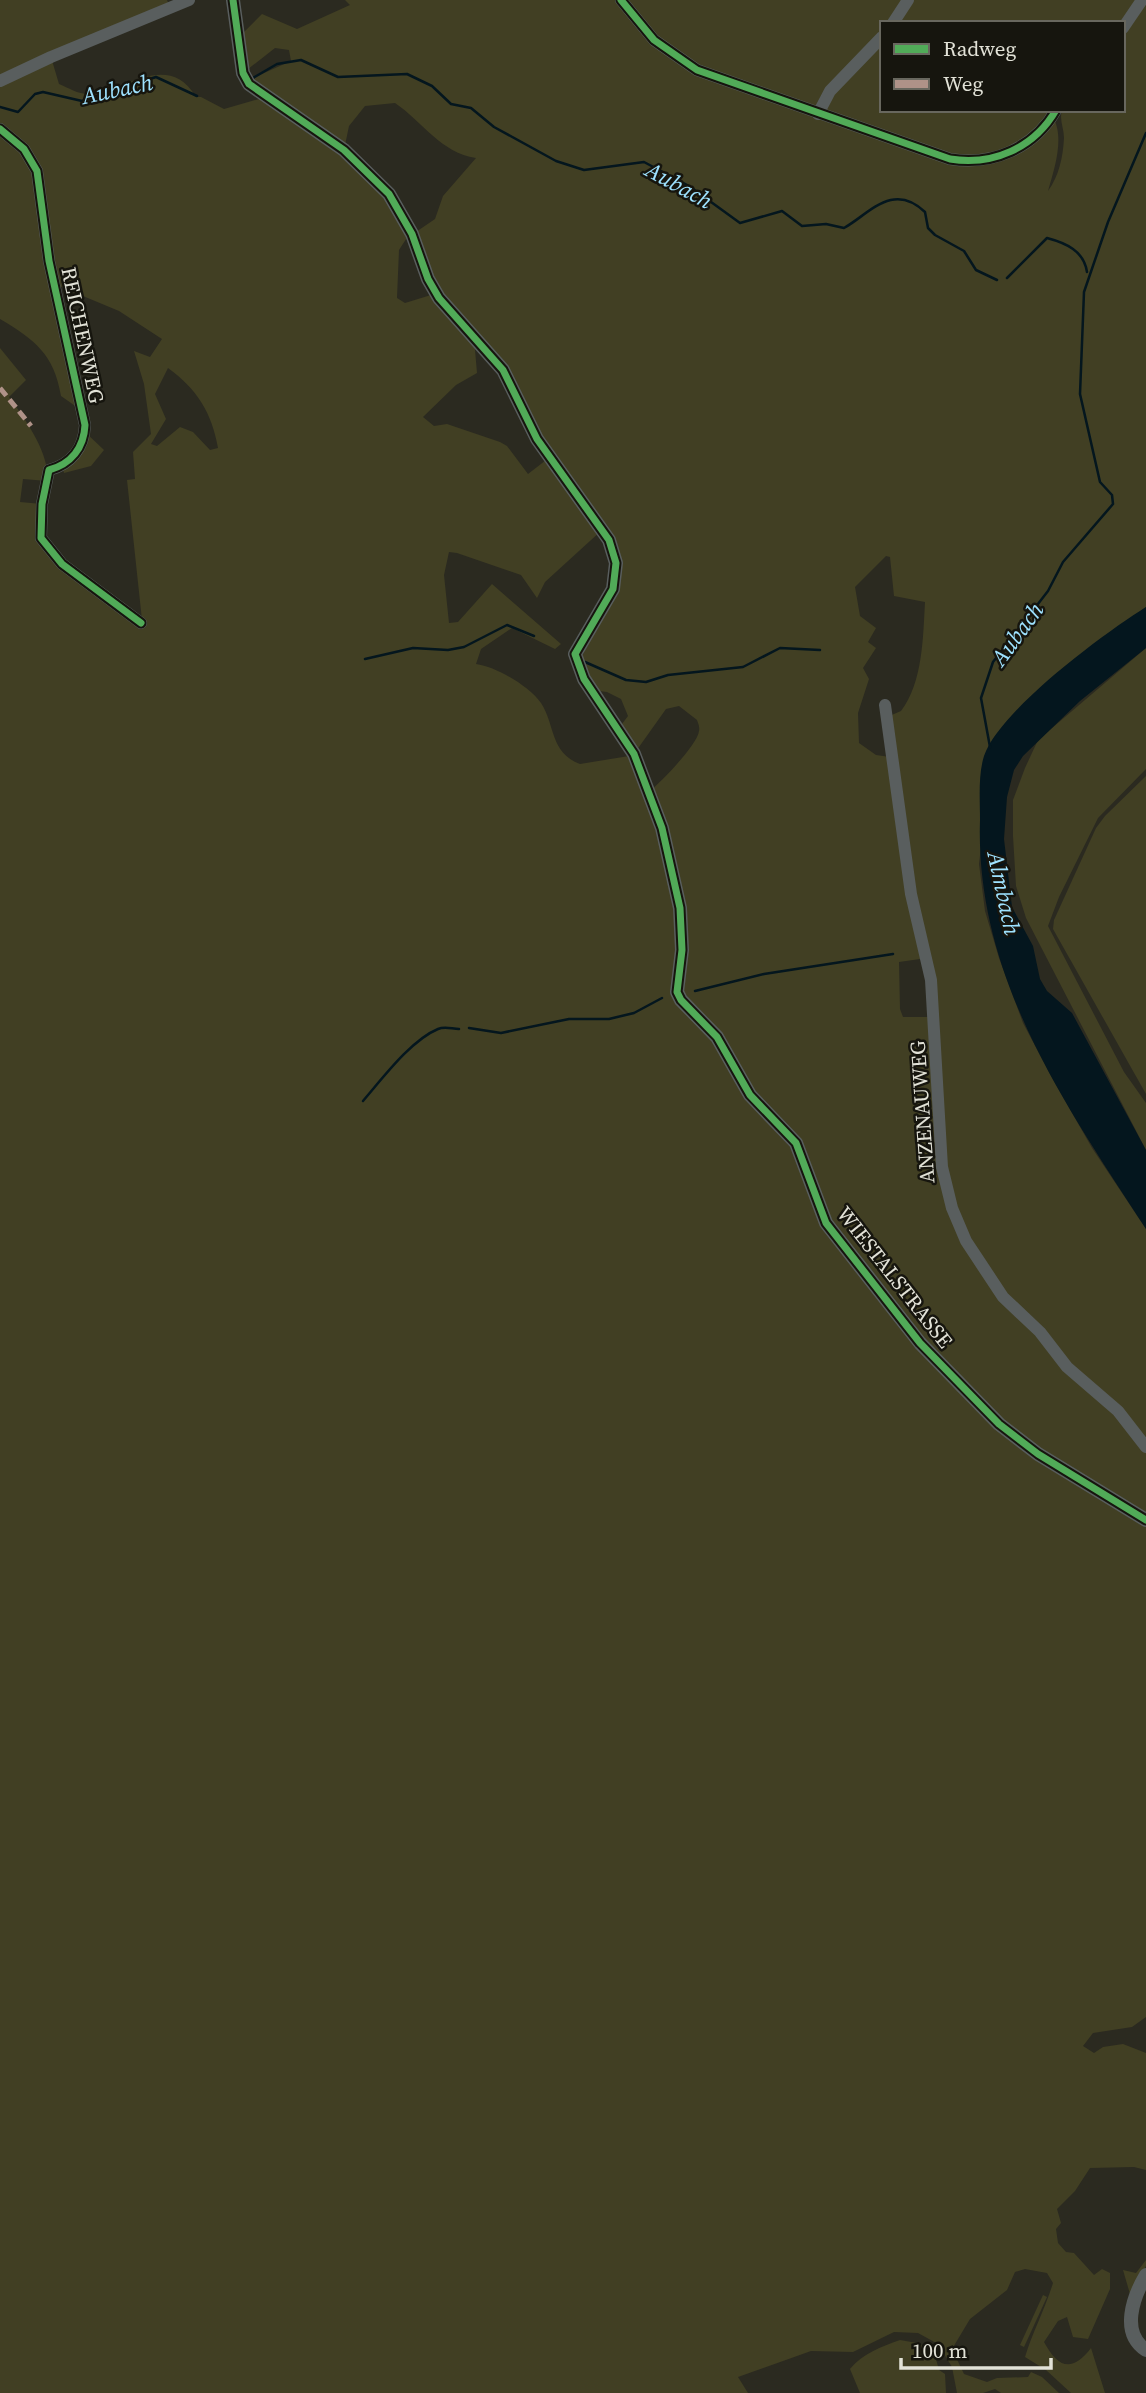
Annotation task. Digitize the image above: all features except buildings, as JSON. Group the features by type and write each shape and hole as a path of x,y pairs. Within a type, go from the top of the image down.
{"street":[{"path":"0,81 189,0"},
{"name":"WIESTALSTRASSE","path":"233,0 243,73 249,84 344,150 388,194 412,234 428,279 439,298 503,370 537,439 609,540 616,563 613,589 575,654 584,679 634,754 654,803 671,859 680,908 682,950 677,992 684,1005 717,1037 750,1095 796,1143 826,1223 920,1343 999,1424 1038,1454 1146,1520"},
{"path":"621,0 654,40 681,61 712,76 950,159 978,162 994,159 1021,146 1040,132 1055,112"},
{"path":"893,21 908,0"},
{"path":"1125,25 1142,0"},
{"path":"818,114 830,91 880,39"},
{"name":"REICHENWEG","path":"0,129 24,149 37,171 49,261 85,425 79,449 62,465 49,470 42,504 41,538 62,564 141,623"},
{"name":"ANZENAUWEG","path":"885,705 911,894 931,980 942,1167 952,1208 966,1241 1003,1297 1040,1332 1068,1367 1118,1411 1146,1447"},
{"path":"1146,2275 1135,2300 1130,2325 1135,2340 1146,2350"}],"shaded area":[{"path":"0,0 167,0 170,7 51,57 59,84 91,94 160,75 173,77 185,84 196,97 224,109 259,99 253,78 291,61 289,50 275,48 243,73 242,34 262,14 297,29 350,5 345,0 1146,0 1146,607 1105,637 994,737 979,864 985,911 1023,1023 1092,1148 1146,1229 1146,2017 1132,2027 1093,2033 1083,2046 1094,2053 1103,2047 1123,2044 1146,2053 1146,2170 1134,2167 1090,2168 1075,2191 1057,2209 1061,2223 1056,2229 1058,2243 1066,2252 1074,2253 1094,2275 1102,2269 1110,2273 1110,2289 1088,2339 1073,2337 1067,2317 1058,2321 1044,2342 1060,2362 1066,2364 1078,2361 1091,2348 1105,2393 1071,2393 1046,2370 1025,2357 1053,2283 1047,2273 1025,2269 1015,2272 1007,2290 970,2319 952,2349 964,2374 987,2382 997,2378 1028,2377 1031,2372 1042,2377 1059,2393 1001,2393 995,2389 983,2393 957,2393 952,2367 938,2344 918,2333 894,2332 853,2352 811,2351 738,2377 748,2393 0,2393 0,348 26,380 9,397 41,448 47,471 47,481 23,479 20,502 42,504 44,544 142,620 127,480 135,479 133,452 151,434 144,384 134,351 150,357 162,339 119,311 54,284 81,410 61,396 58,381 48,359 23,334 0,319","holes":["395,103 442,143 476,158 443,196 435,219 413,234 362,164 344,150 349,126 365,106","408,236 431,295 405,303 397,298 399,250","474,338 510,383 550,457 528,474 507,446 500,442 447,424 434,426 423,417 456,385 477,373","168,368 187,384 202,403 212,424 218,448 210,450 193,432 180,427 157,446 151,444 166,419 155,394","602,530 616,574 578,667 591,690 607,692 621,699 628,716 622,724 629,756 580,764 570,759 558,745 545,711 536,697 503,673 476,664 481,649 512,628 555,649 561,644 492,584 458,622 449,623 444,575 449,552 521,575 537,598 545,582","886,556 890,557 894,596 925,602 924,630 914,687 901,711 887,717 890,757 876,755 859,743 858,713 869,679 863,668 876,648 868,642 876,628 860,616 855,587","679,706 697,720 699,728 692,745 650,791 634,754 666,709","927,958 934,1017 903,1017 900,1009 899,962"]},
{"path":"85,432 104,450 91,466 64,473 62,465"},
{"path":"1146,648 1146,769 1098,818 1059,897 1048,926 1124,1072 1146,1103 1146,1150 1026,918 1016,886 1013,800 1038,740"},
{"path":"1146,776 1146,1094 1053,929 1054,920 1096,828"},
{"path":"1146,2260 1146,2266 1130,2294 1123,2270 1136,2273"},
{"path":"1043,2295 1047,2297 1024,2347 1020,2345"},
{"path":"900,2340 917,2343 934,2352 939,2370 945,2374 946,2393 860,2393 850,2369 879,2348"}],"water":[{"name":"Almbach","path":"1146,607 1146,648 1080,701 1023,756 1014,770 1007,797 1004,839 1012,907 1033,946 1040,979 1047,991 1072,1013 1146,1150 1146,1229 1056,1085 1030,1036 1009,985 992,932 982,877 980,796 984,756 994,737 1010,717 1055,674"}],"waterway":[{"name":"Aubach","path":"253,78 277,64 301,60 338,77 407,74 432,86 451,104 471,108 494,127 556,161 584,170 644,162 689,186 740,223 782,211 802,226 826,224 844,228 882,203 902,199 925,212 928,228 935,235 964,251 976,270 997,280"},
{"name":"Aubach","path":"0,107 18,112 35,94 43,92 82,101 156,77 197,96"},
{"name":"Aubach","path":"990,747 981,698 993,662 1048,591 1063,562 1113,504 1112,495 1100,482 1080,394 1084,292 1108,222 1146,133"},
{"name":"Aubach","path":"1007,278 1047,238 1061,242 1078,253 1087,272"},
{"path":"365,659 413,648 448,650 464,647 507,625 534,636"},
{"path":"585,662 626,680 646,682 668,675 743,667 780,648 820,650"},
{"path":"695,991 764,974 893,954"},
{"path":"469,1028 501,1033 569,1019 609,1019 634,1013 662,998"},
{"path":"363,1101 398,1061 428,1034 441,1028 459,1029"}],"marked path":[{"path":"0,388 31,426"}],"cycle path":[{"path":"233,0 243,73 249,84 344,150 389,194 412,234 428,279 439,298 503,370 537,439 609,540 616,563 613,589 575,654 584,679 634,754 662,828 680,908 682,950 677,992 681,1000 717,1037 750,1095 796,1143 826,1223 920,1343 999,1424 1038,1454 1146,1520"},
{"path":"621,0 654,40 697,70 950,159 982,160 1011,151 1036,135 1055,112"},
{"path":"0,129 24,149 37,171 49,261 85,425 82,441 75,454 64,464 49,470 42,504 41,538 62,564 141,623"}]}
